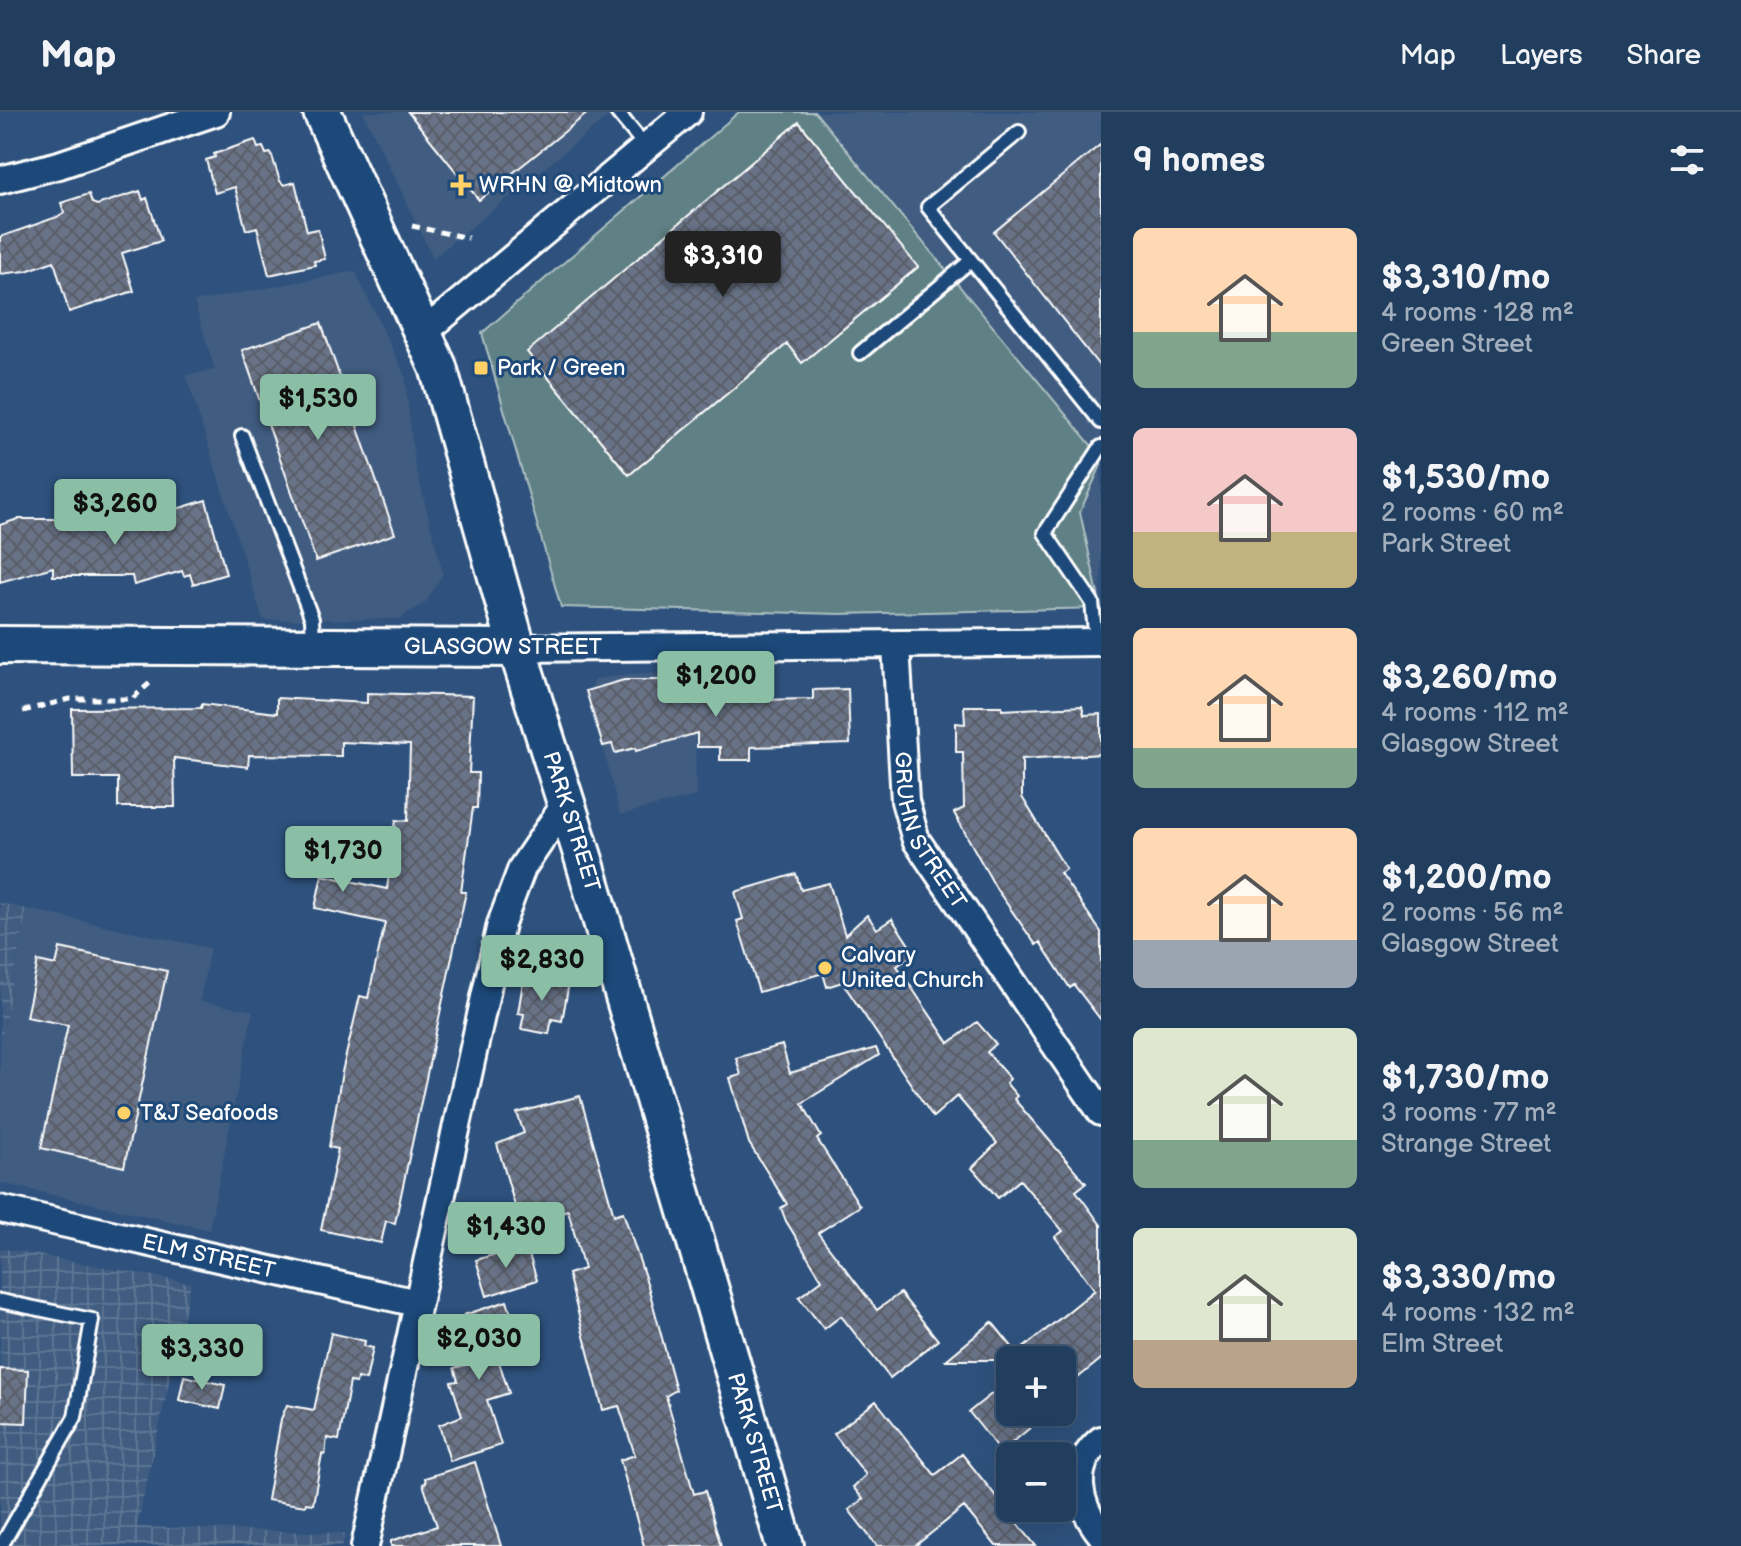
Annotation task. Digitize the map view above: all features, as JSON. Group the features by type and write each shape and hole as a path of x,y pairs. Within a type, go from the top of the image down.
{"street":[{"path":"0,180 59,165 216,112"},
{"name":"PARK STREET","path":"322,112 438,367 517,648 566,803 785,1546"},
{"path":"423,333 688,112"},
{"name":"GLASGOW STREET","path":"0,645 517,648 1098,642"},
{"name":"GRUHN STREET","path":"896,645 905,801 916,840 1101,1112"},
{"path":"365,1546 501,924 522,868 566,803"},
{"name":"ELM STREET","path":"0,1209 417,1303"},
{"path":"1101,1440 1081,1463 1078,1481 1084,1504 1101,1534"}],"lane":[{"path":"617,112 646,147"},
{"path":"1019,132 928,207 969,262 1101,422"},
{"path":"860,353 969,262"},
{"path":"242,436 312,619 313,646"},
{"path":"1098,642 1097,602 1045,533 1101,447"},
{"path":"0,1301 92,1320 75,1417 1,1546"}],"path":[{"path":"412,226 468,238"},
{"path":"23,711 70,699 132,699 154,679"}],"shaded area":[{"name":"WRHN @ Midtown","path":"363,112 614,112 433,258"},
{"path":"815,112 1101,112 1101,457"},
{"path":"355,271 405,376 414,460 443,574 426,602 399,619 263,620 186,375 215,370 194,302"},
{"path":"1101,465 1101,601 1080,512"},
{"path":"694,672 696,796 620,815 589,691 596,679 629,674"},
{"path":"0,903 27,909 0,1047"},
{"path":"27,909 210,948 200,1001 253,1011 209,1230 0,1183 0,1047"},
{"path":"0,1248 191,1283 137,1527 345,1533 342,1546 0,1546"}],"green space":[{"path":"739,112 815,112 1101,457 1101,465 1080,512 1101,608 840,614 561,607 482,333"}],"building":[{"path":"408,112 589,112 479,200"},
{"path":"799,122 918,267 802,363 787,344 629,475 527,352"},
{"path":"255,140 258,148 263,147 266,154 271,153 280,181 284,185 295,182 307,231 318,229 325,259 314,261 315,265 269,275 257,227 246,230 235,187 215,193 206,160 215,157 214,154"},
{"path":"1101,144 1101,368 994,232"},
{"path":"140,191 143,200 147,198 161,241 122,253 134,291 69,312 54,261 26,271 0,274 0,237 60,216 64,212 61,203 89,194 92,203 97,205"},
{"path":"321,323 395,534 316,561 242,350"},
{"path":"206,500 226,574 193,584 190,574 184,576 182,571 134,585 132,576 53,576 53,567 0,582 0,525 18,519 123,519 124,525"},
{"path":"624,680 672,680 679,701 813,699 813,690 848,689 850,744 751,747 751,760 720,760 720,747 697,747 697,733 636,751 635,748 615,753 612,744 603,746 586,691"},
{"path":"367,693 473,696 469,773 478,773 477,808 473,808 461,892 466,892 395,1223 386,1221 381,1243 321,1230 338,1149 329,1147 342,1072 360,996 368,998 385,923 315,908 322,875 387,889 396,820 408,821 410,745 341,742 341,756 249,755 248,767 174,758 175,807 118,807 118,778 73,778 72,709 201,708 202,704 277,713 277,698 367,703"},
{"path":"964,706 1002,706 1002,710 1082,706 1084,715 1101,714 1101,754 1022,759 1022,797 1066,869 1060,873 1101,932 1101,1020 1074,985 1070,988 1040,942 1036,945 997,890 954,813 964,808 963,752 956,752 956,723 965,724"},
{"path":"796,874 801,890 829,883 845,935 867,915 877,929 892,919 915,954 897,966 949,1043 977,1022 996,1044 987,1052 1010,1079 1006,1083 1017,1096 1014,1099 1086,1183 1076,1191 1101,1225 1101,1359 1076,1380 1076,1346 1026,1346 1095,1290 1055,1237 1063,1231 1020,1180 998,1198 972,1168 997,1143 957,1096 933,1117 842,982 827,987 823,973 759,992 737,921 743,919 735,892"},
{"path":"60,948 167,971 124,1167 41,1148 68,1025 26,1017 38,961 56,965"},
{"path":"524,976 569,983 562,1021 552,1019 549,1034 521,1029 524,1014 518,1013"},
{"path":"782,1045 790,1073 876,1048 879,1055 802,1103 821,1136 817,1139 860,1206 818,1233 877,1310 900,1293 938,1340 890,1378 841,1316 824,1329 799,1297 822,1280 786,1221 781,1208 787,1204 749,1143 730,1078 741,1075 736,1058"},
{"path":"580,1096 614,1215 623,1212 648,1286 676,1390 666,1396 694,1494 705,1491 721,1546 644,1546 620,1460 635,1455 619,1406 603,1410 568,1274 584,1269 568,1210 520,1223 497,1144 524,1133 517,1113"},
{"path":"526,1245 537,1280 487,1296 476,1260"},
{"path":"507,1301 519,1338 494,1346 509,1393 487,1400 501,1445 450,1461 439,1425 462,1416 451,1382 458,1381 454,1368 472,1363 458,1320 465,1318 464,1315"},
{"path":"992,1322 1011,1346 996,1346 996,1360 946,1360"},
{"path":"331,1333 365,1341 364,1346 373,1348 366,1380 357,1378 356,1383 350,1382 339,1440 327,1438 313,1504 306,1503 305,1506 267,1500 281,1419 287,1405 314,1410"},
{"path":"0,1369 28,1370 26,1423 0,1422"},
{"path":"184,1376 225,1385 220,1409 179,1400"},
{"path":"996,1390 996,1426 1031,1427 1013,1442 996,1442 996,1446 969,1412"},
{"path":"876,1401 935,1475 962,1454 996,1496 996,1522 1017,1522 1036,1546 996,1546 964,1507 915,1546 877,1546 849,1510 863,1499 853,1487 866,1475 834,1434"},
{"path":"475,1462 501,1546 391,1546 391,1541 437,1526 423,1484 426,1483 425,1478"}],"place":[{"name":"WRHN @ Midtown","path":"461,185"},
{"name":"Park / Green","path":"481,368"},
{"name":"Calvary United Church","path":"825,968"},
{"name":"T&J Seafoods","path":"124,1113"}]}
